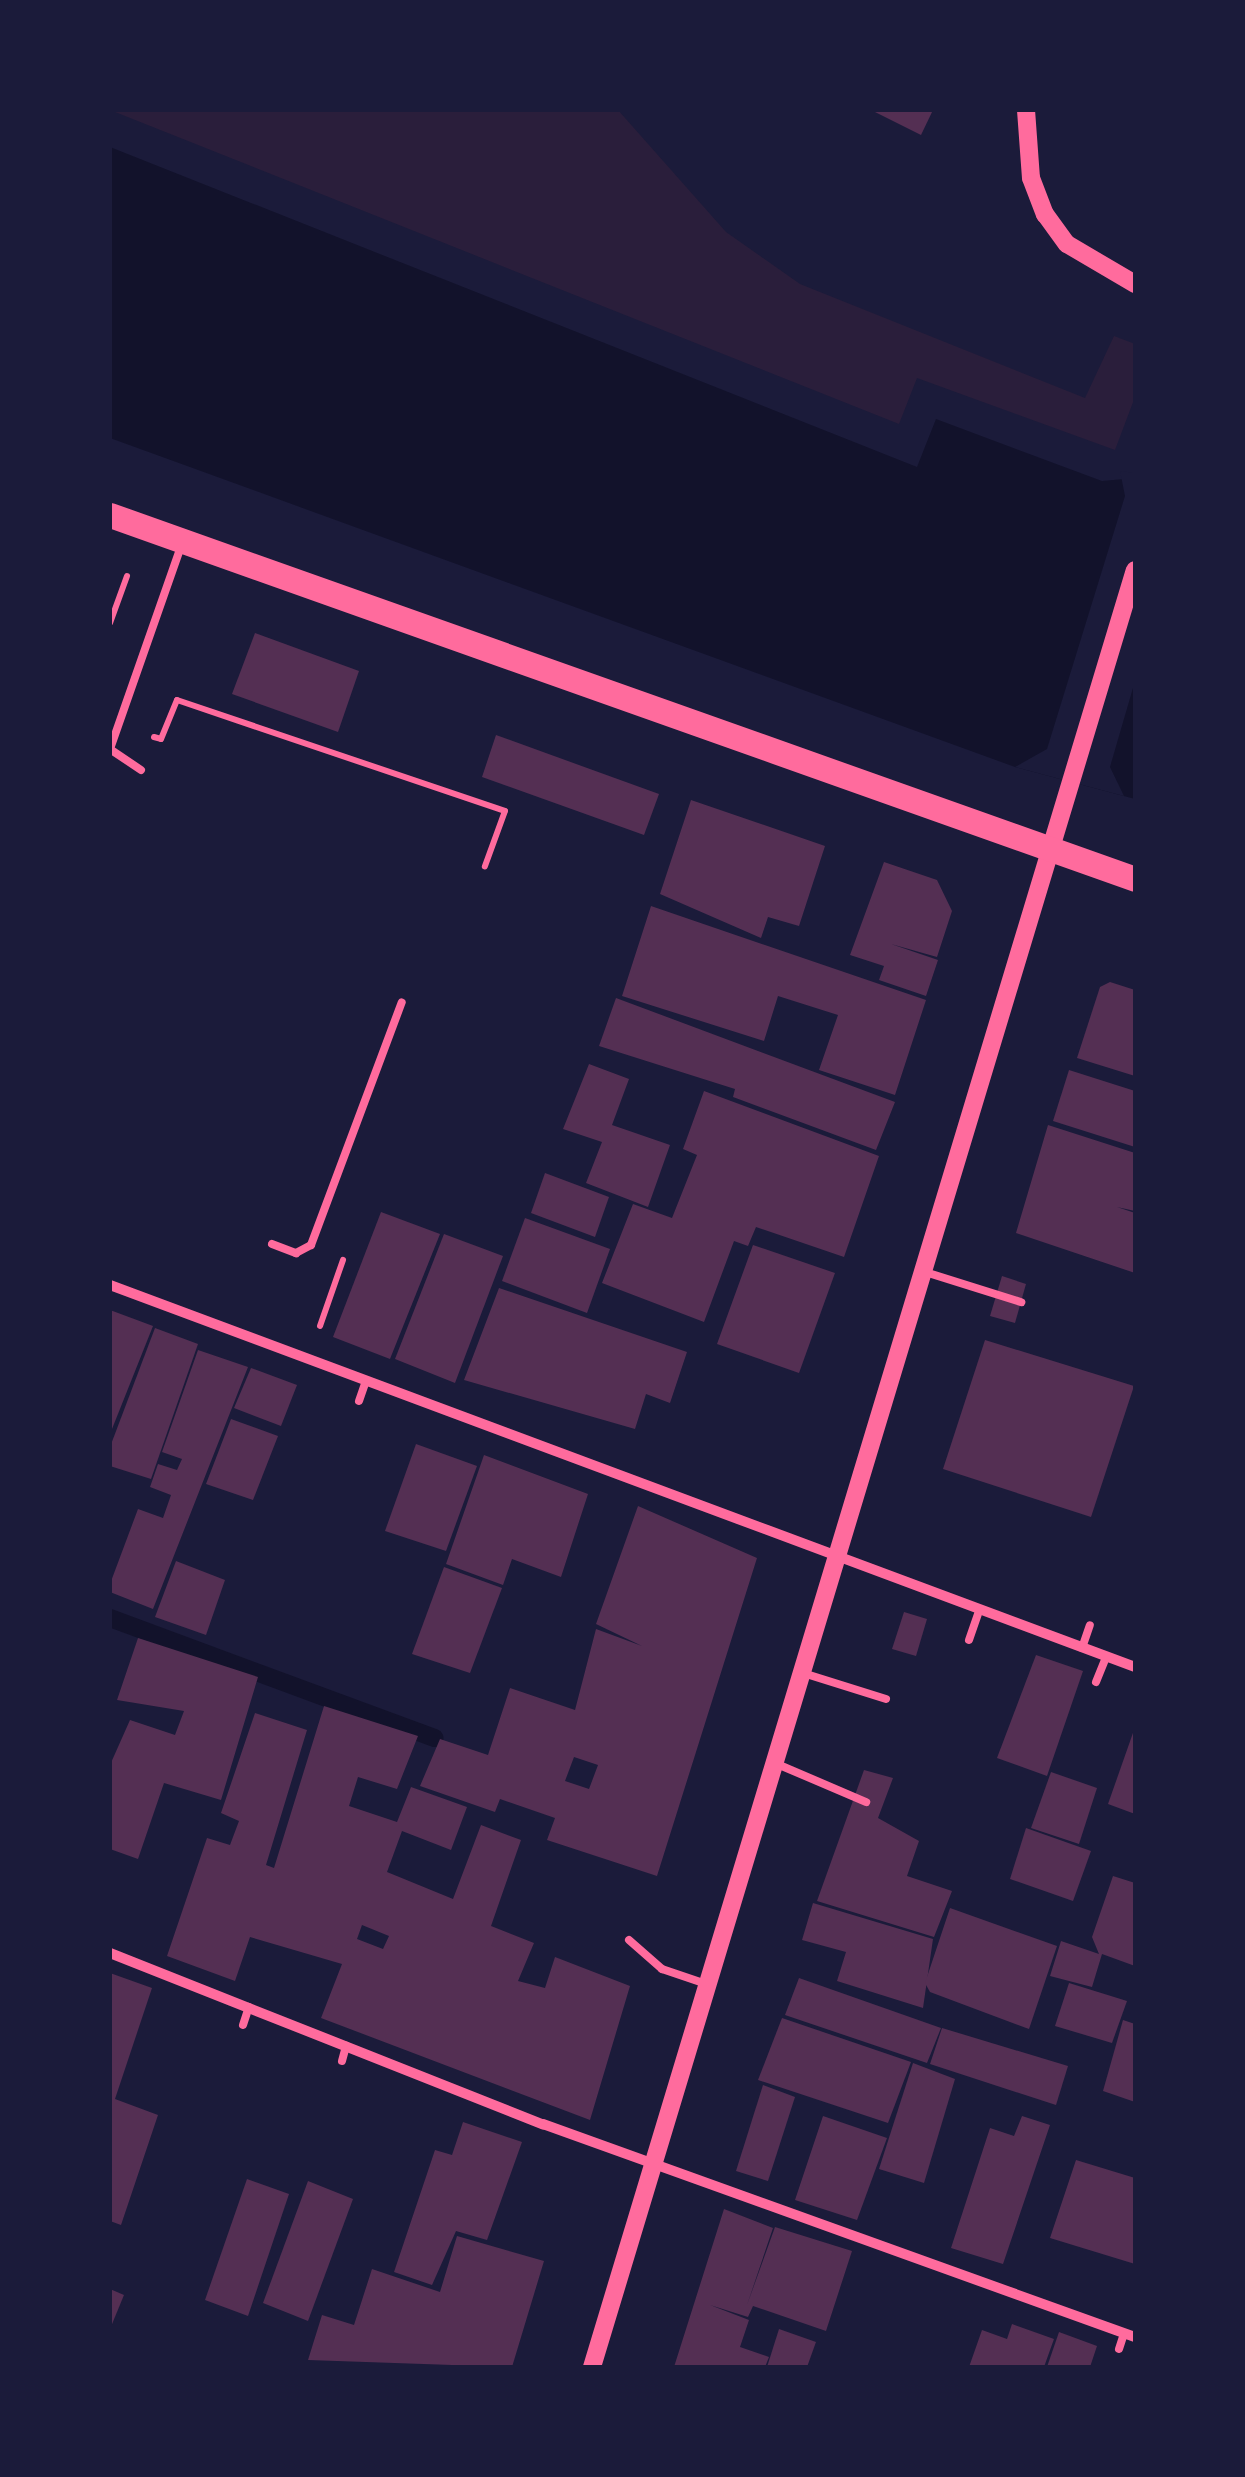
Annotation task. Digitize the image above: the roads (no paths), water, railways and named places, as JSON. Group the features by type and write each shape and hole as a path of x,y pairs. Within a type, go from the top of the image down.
{"main road":[{"path":"110,515 1043,854 1135,879"}],"street":[{"path":"1026,110 1024,142 1045,214 1068,244 1135,284"},
{"path":"592,2367 838,1553 1043,854 1135,570"},
{"path":"110,1285 366,1384 838,1553 978,1611 1135,1667"},
{"path":"110,1953 346,2046 1130,2336"}],"lane":[{"path":"141,770 110,749 183,542"},
{"path":"272,1244 296,1253 311,1245 402,1002"},
{"path":"921,1271 1021,1302"},
{"path":"359,1402 366,1384"},
{"path":"969,1640 978,1611"},
{"path":"1082,1648 1090,1625"},
{"path":"1096,1682 1106,1657"},
{"path":"799,1672 886,1699"},
{"path":"772,1762 866,1802"},
{"path":"629,1940 662,1969 707,1984"},
{"path":"243,2025 249,2007"},
{"path":"342,2061 346,2046"},
{"path":"915,2274 921,2258"},
{"path":"1119,2349 1130,2336"}],"waterway":[{"path":"110,1618 435,1738"}]}
